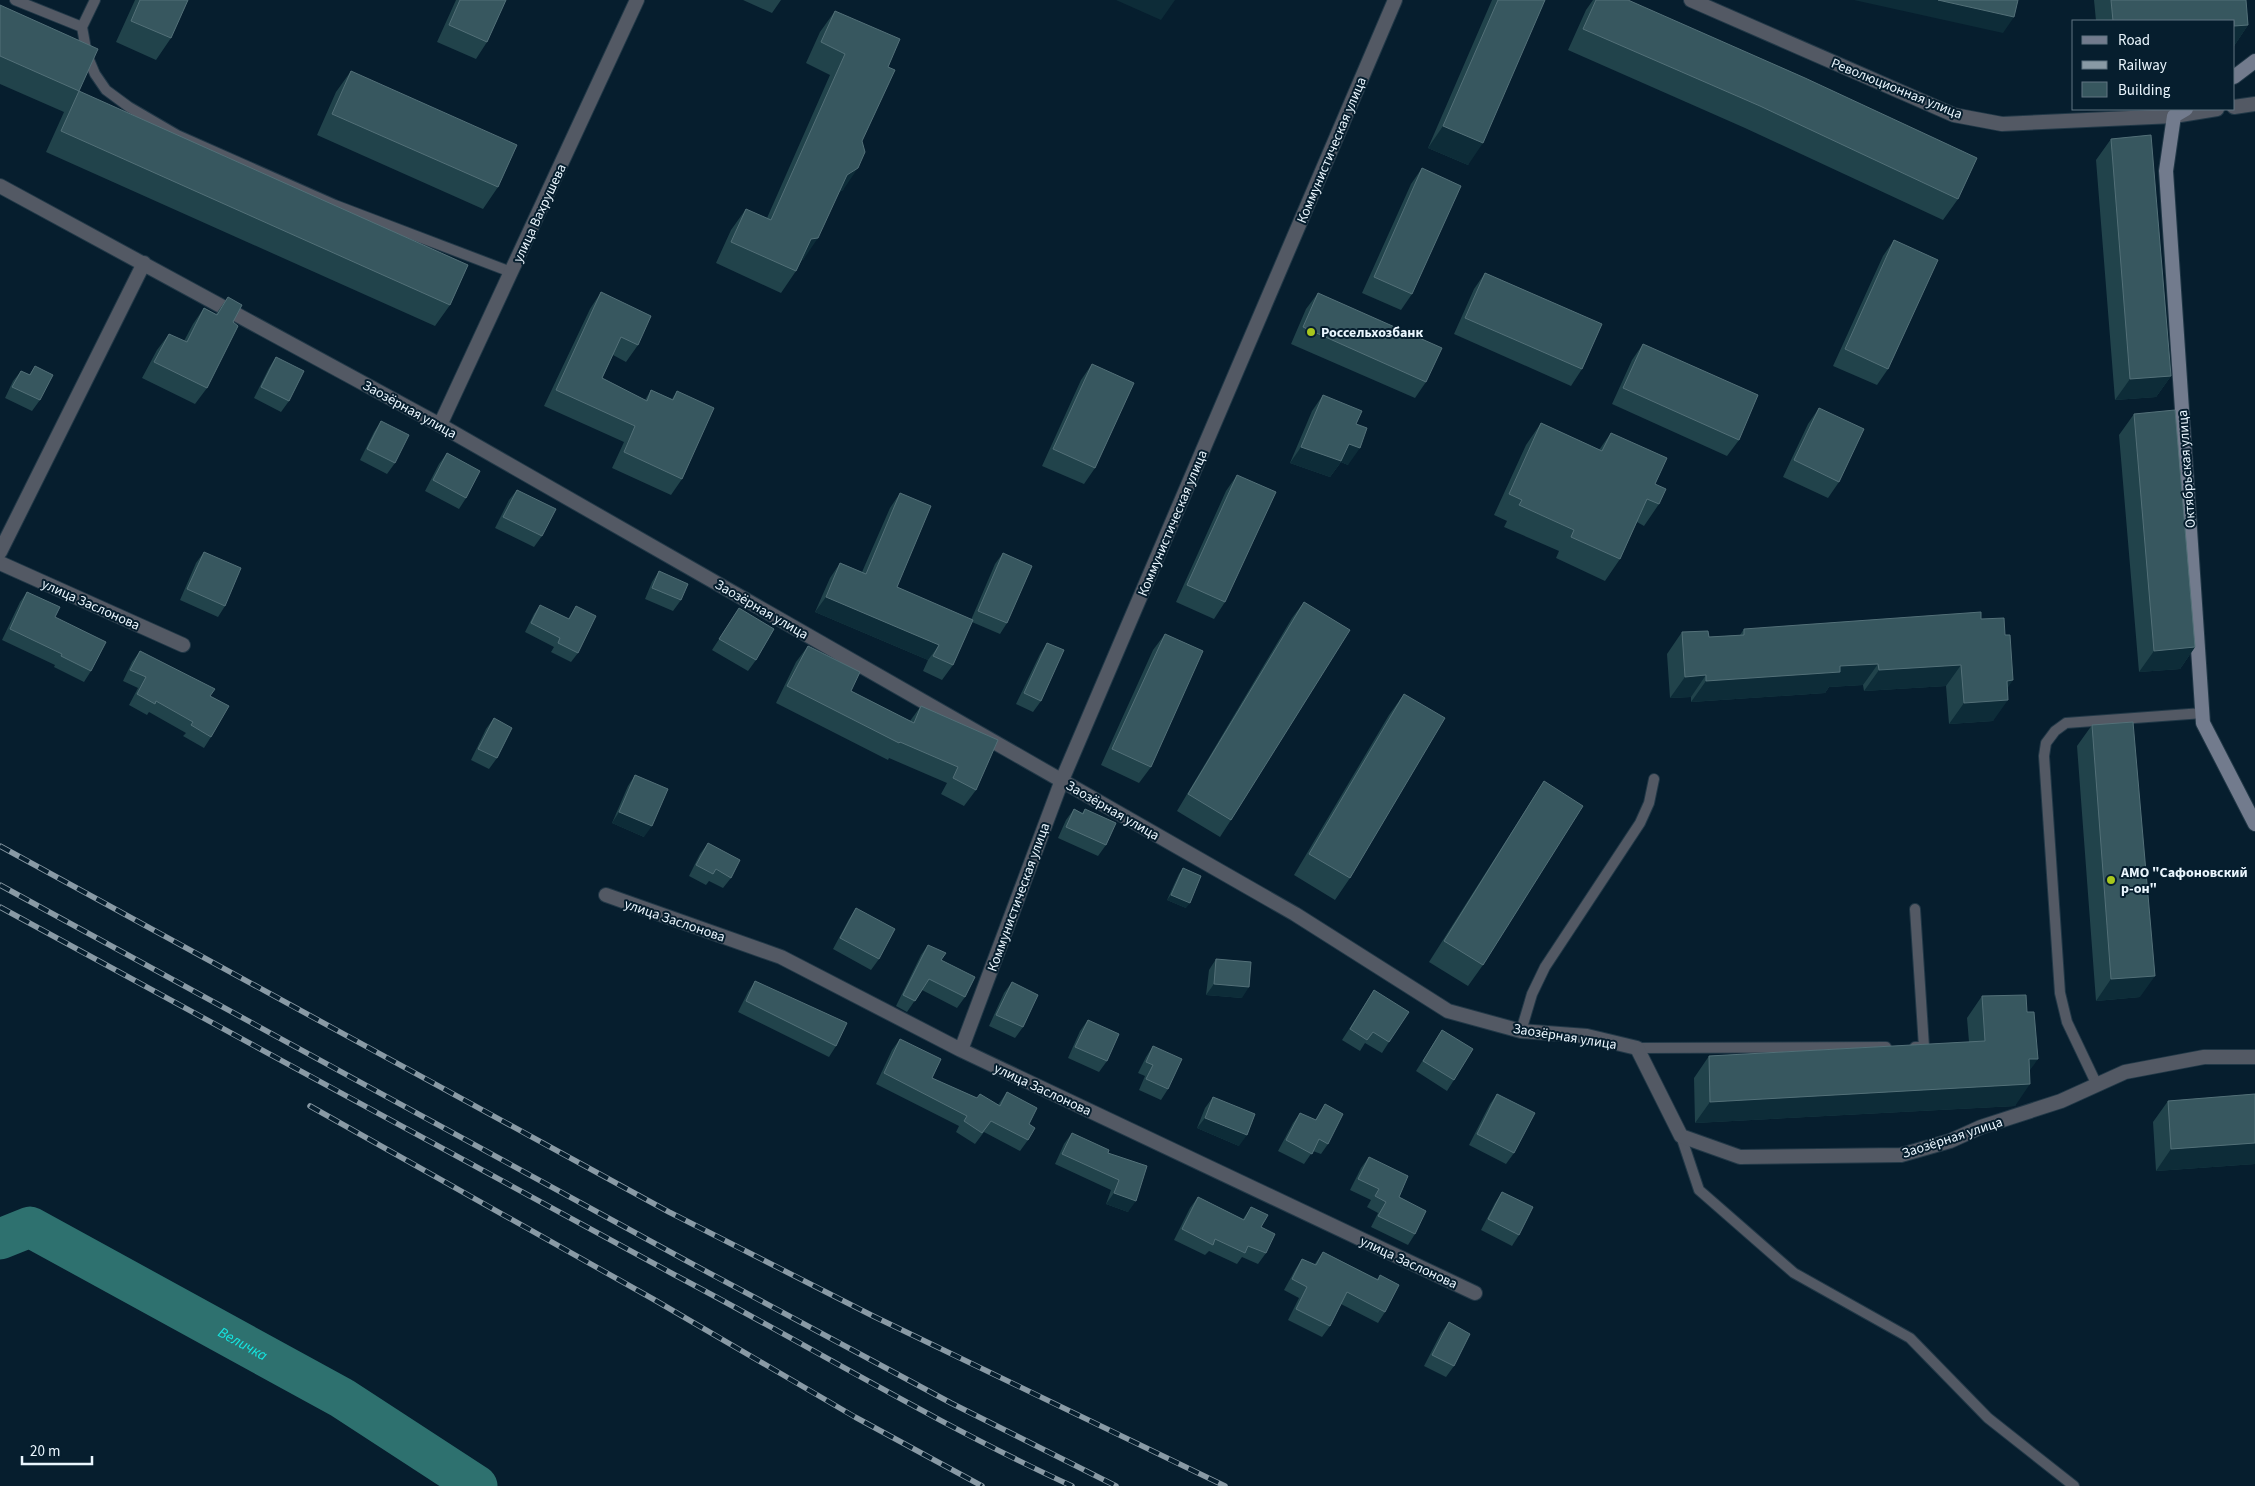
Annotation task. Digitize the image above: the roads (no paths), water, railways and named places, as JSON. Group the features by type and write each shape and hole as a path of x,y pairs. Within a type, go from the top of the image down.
{"main road":[{"path":"2235,76 2255,61"},
{"name":"Октябрьская улица","path":"2180,112 2166,171 2203,723 2255,824"}],"street":[{"name":"улица Вахрушева","path":"440,425 637,0"},
{"name":"Коммунистическая улица","path":"961,1050 1062,780 1395,0"},
{"name":"Революционная улица","path":"1691,0 1954,115 2002,124 2205,110"},
{"path":"2235,106 2255,104"},
{"name":"Заозёрная улица","path":"0,186 440,425 1295,914 1448,1011 1521,1031 1587,1036 1636,1048 1681,1136 1740,1157 1901,1155 1950,1141 1981,1127 2061,1101 2096,1083 2124,1072 2204,1057 2255,1057"},
{"path":"0,552 144,263"},
{"name":"улица Заслонова","path":"0,563 183,645"},
{"name":"улица Заслонова","path":"606,896 781,957 961,1050 1475,1293"}],"lane":[{"path":"15,0 82,27"},
{"path":"95,0 82,27 87,55 95,74 106,90 129,107 169,130 335,205 511,272"},
{"path":"2096,1083 2067,1022 2060,993 2046,794 2044,756 2046,743 2055,731 2066,723 2203,713"},
{"path":"1521,1031 1532,994 1545,967 1640,823 1649,803 1654,779"},
{"path":"1636,1048 1924,1047 1915,909"},
{"path":"1681,1136 1699,1190 1794,1273 1910,1338 1988,1418 2074,1486"}],"waterway":[{"name":"Величка","path":"0,1239 30,1227 342,1398 477,1486"}],"railway":[{"path":"0,846 669,1212 873,1316 1225,1486"},
{"path":"0,885 685,1260 951,1403 1116,1486"},
{"path":"0,907 921,1410 1072,1486"},
{"path":"310,1106 653,1299 855,1417 982,1486"}],"place":[{"name":"Россельхозбанк","path":"1311,332"},
{"name":"АМО \"Сафоновский р-он\"","path":"2111,880"}]}
